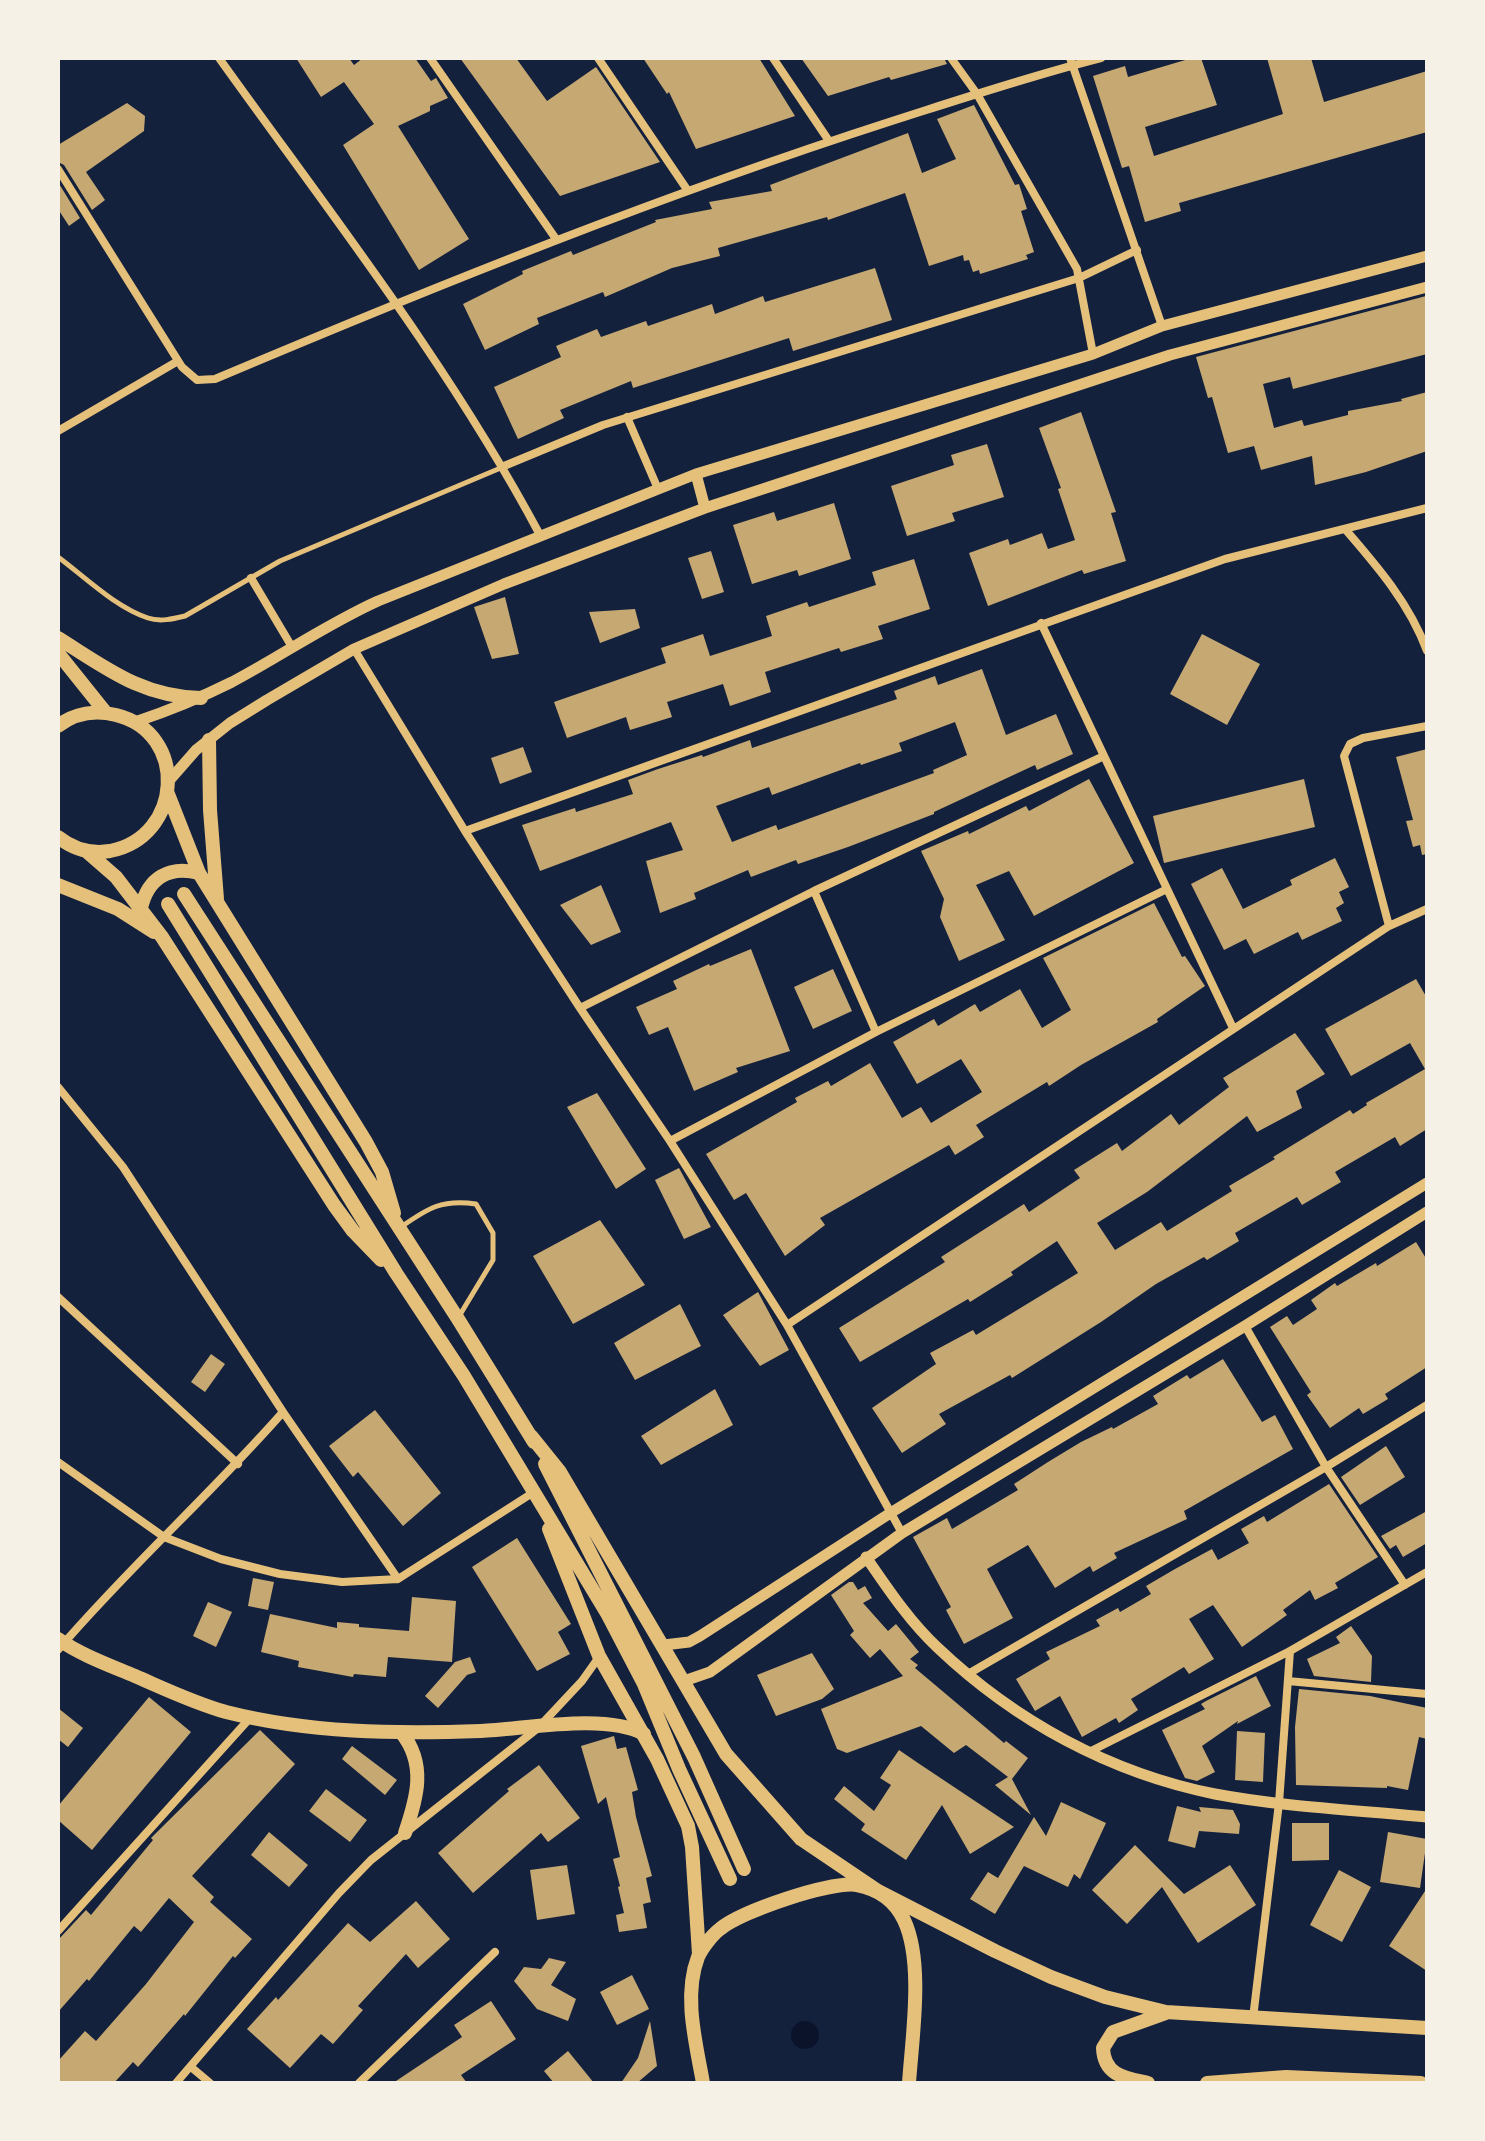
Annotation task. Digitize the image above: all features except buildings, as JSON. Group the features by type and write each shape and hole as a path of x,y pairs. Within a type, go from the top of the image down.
{"main road":[{"path":"58,638 134,685 162,694 201,698"},
{"path":"58,653 106,713"},
{"path":"58,726 76,716 106,713 135,722 153,738 161,751 168,788 199,873 366,1142 382,1172 397,1225"},
{"path":"209,740 210,810 218,904"},
{"path":"61,843 103,852 138,840 157,820 168,788"},
{"path":"85,850 116,877 141,908 334,1205 353,1231 396,1273"},
{"path":"141,908 144,895 161,875 173,870 199,873"},
{"path":"58,885 118,909 162,937"},
{"path":"184,894 531,1436 681,1730 744,1869"},
{"path":"168,904 396,1273 464,1376 608,1615 644,1684 730,1879"},
{"path":"531,1436 560,1472 726,1754 801,1839 878,1891 1051,1977 1105,1997 1166,2012 1427,2028"},
{"path":"534,1492 599,1656 644,1734 688,1826 699,1954 691,1982 692,2011 701,2082"},
{"path":"60,1644 198,1703 251,1717 323,1728 401,1732 538,1728 585,1723 632,1727 644,1734"},
{"path":"401,1732 411,1745 419,1782 405,1833"},
{"path":"699,1954 719,1929 746,1913 830,1886 855,1885 878,1891 904,1919 910,1941 915,1987 909,2083"},
{"path":"1148,2083 1115,2074 1108,2067 1103,2048 1113,2032 1166,2012"},
{"path":"1207,2083 1286,2077 1421,2083"}],"street":[{"path":"219,58 394,303 504,466 540,535"},
{"path":"430,58 556,239"},
{"path":"598,58 688,191"},
{"path":"773,58 829,141"},
{"path":"951,58 977,94 1077,269 1093,354"},
{"path":"58,169 178,361 197,380 215,379 394,303 688,191 1071,62 1101,58"},
{"path":"1071,62 1162,326"},
{"path":"504,466 627,417 1079,278 1137,250"},
{"path":"135,722 201,698 347,615 378,601 696,474 1093,354 1162,326 1427,256"},
{"path":"168,788 209,740 242,715 354,649 504,584 705,508 1170,355 1427,287"},
{"path":"58,431 178,361"},
{"path":"627,417 658,489"},
{"path":"696,474 705,508"},
{"path":"465,831 1225,559 1427,508"},
{"path":"1345,529 1383,573 1418,629 1427,651"},
{"path":"251,578 292,647"},
{"path":"1041,623 1233,1028"},
{"path":"354,649 465,831 670,1141 787,1325 902,1533"},
{"path":"1389,926 1344,756 1350,744 1363,738 1427,726"},
{"path":"580,1008 814,891 1104,756"},
{"path":"670,1141 876,1032 1167,889"},
{"path":"814,891 876,1032"},
{"path":"787,1325 1389,926 1427,909"},
{"path":"58,1087 123,1167 283,1412 398,1579"},
{"path":"664,1645 689,1642 700,1636 892,1512 1427,1183"},
{"path":"684,1681 710,1672 902,1533 1427,1212"},
{"path":"58,1297 238,1464"},
{"path":"1245,1326 1326,1467 1405,1585"},
{"path":"968,1674 1326,1467 1427,1405"},
{"path":"60,1644 238,1464 283,1412"},
{"path":"58,1462 164,1537 221,1559 280,1574 342,1582 398,1579 534,1492"},
{"path":"866,1557 906,1613 937,1647 1009,1707 1088,1752 1181,1786 1279,1803 1427,1817"},
{"path":"1088,1752 1290,1651 1427,1572"},
{"path":"1253,2018 1279,1803 1290,1651"},
{"path":"176,2083 371,1860 538,1728 582,1681 599,1656"},
{"path":"1288,1681 1427,1694"},
{"path":"58,1931 251,1717"},
{"path":"359,2083 495,1952"},
{"path":"191,2067 210,2083"}],"lane":[{"path":"58,557 116,600 147,618 168,620 185,616 280,561 504,466"},
{"path":"397,1225 452,1200 476,1204 493,1233 493,1260 458,1319"}],"water":[{"path":"805,2021 815,2025 819,2035 815,2045 805,2049 795,2045 791,2035 795,2025"}]}
